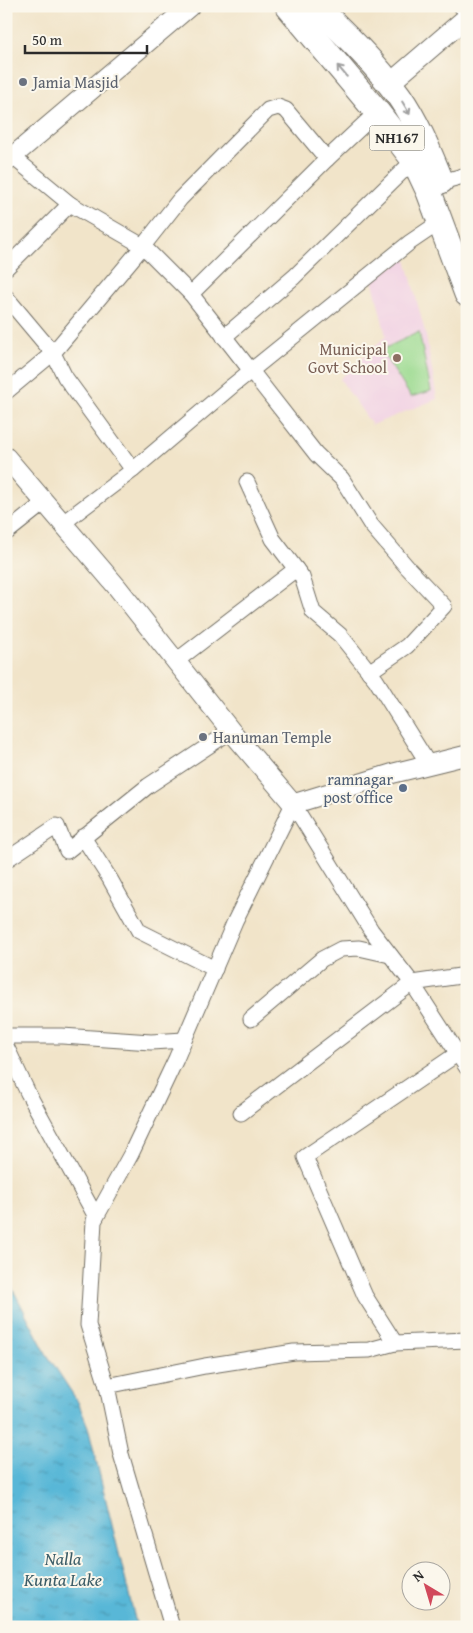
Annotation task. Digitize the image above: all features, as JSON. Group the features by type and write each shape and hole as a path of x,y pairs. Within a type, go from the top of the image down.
{"highway":[{"name":"NH167","path":"288,6 373,107 414,160 467,294"},
{"name":"NH167","path":"316,6 376,67 399,96 423,138 467,255"},
{"path":"373,107 389,84"}],"street":[{"path":"190,6 10,159 70,204 143,246 191,294 316,454 342,479 371,524 407,567 444,606 407,646 369,672"},
{"path":"461,6 467,12"},
{"path":"389,84 467,17"},
{"path":"6,392 53,353 180,199 268,110 278,107 286,110 327,159"},
{"path":"191,294 327,159 373,107"},
{"path":"224,338 294,277 414,160"},
{"path":"441,182 467,175"},
{"path":"6,268 70,204"},
{"path":"63,524 133,470 250,371 409,243 440,222"},
{"path":"6,297 53,353 65,377 133,470"},
{"path":"6,456 117,587 230,731 293,804 371,930 412,983 456,1054 467,1068"},
{"path":"247,482 273,539 302,577 314,612 340,635 369,672 429,765"},
{"path":"6,533 45,502"},
{"path":"176,662 296,569"},
{"path":"6,860 57,826 67,850 148,786 230,731"},
{"path":"172,1627 122,1454 107,1386 88,1325 94,1222 130,1154 184,1040 235,921 293,804 394,773 467,755"},
{"path":"83,838 110,879 139,931 215,969"},
{"path":"251,1020 322,959 341,949 359,948 390,955"},
{"path":"241,1113 412,983 467,976"},
{"path":"6,1036 62,1036 151,1042 184,1040"},
{"path":"6,1046 28,1093 96,1217"},
{"path":"395,1343 365,1296 305,1157 456,1054"},
{"path":"107,1386 205,1366 294,1352 369,1350 395,1343 428,1340 467,1340"}],"shaded area":[{"name":"Municipal Govt School","path":"406,259 426,336 437,399 372,425 340,379 386,336 372,279"}],"green space":[{"path":"419,332 431,391 411,397 381,350"}],"water":[{"name":"Nalla Kunta Lake","path":"6,1276 46,1353 78,1402 88,1427 137,1627 6,1627"}],"place":[{"name":"Jamia Masjid","path":"23,82"},
{"name":"Municipal Govt School","path":"397,358"},
{"name":"Hanuman Temple","path":"203,737"},
{"name":"ramnagar post office","path":"403,788"}]}
